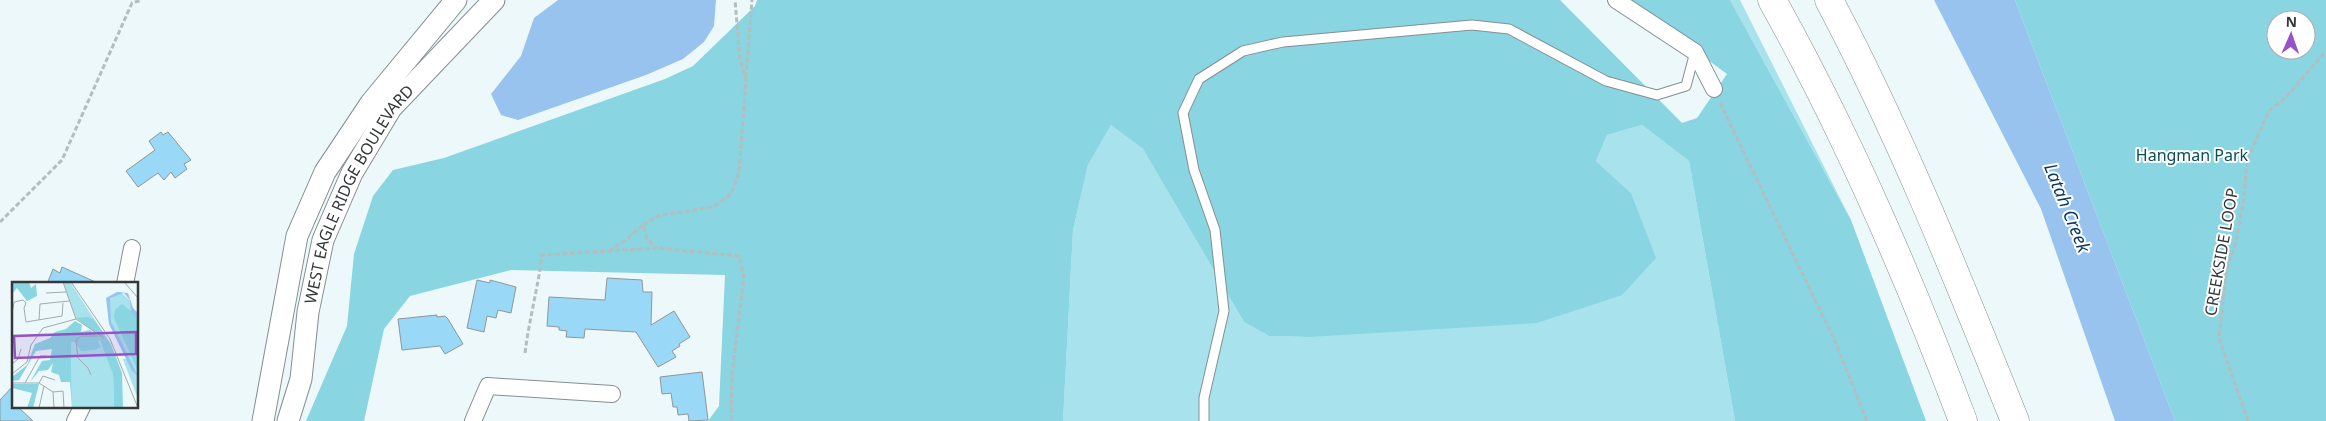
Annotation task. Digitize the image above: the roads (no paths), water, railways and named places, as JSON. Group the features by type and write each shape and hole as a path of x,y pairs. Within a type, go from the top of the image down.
{"highway":[{"path":"1772,0 1831,114 1905,273 1963,421"},
{"path":"1829,0 1857,53 1939,232 2015,421"}],"street":[{"name":"WEST EAGLE RIDGE BOULEVARD","path":"263,421 297,236 325,172 372,103 456,0"},
{"name":"WEST EAGLE RIDGE BOULEVARD","path":"288,421 300,379 308,312 323,240 352,174 391,108 494,0"},
{"path":"1616,0 1695,52 1714,89"},
{"path":"125,282 132,248"},
{"path":"473,421 488,386 612,394"},
{"path":"75,421 82,408"}],"lane":[{"path":"1204,421 1204,398 1224,311 1215,230 1194,170 1183,113 1199,79 1243,51 1283,42 1472,25 1509,29 1606,82 1657,95 1686,86 1695,52"}],"water":[{"path":"558,0 716,0 714,26 704,42 683,59 646,75 518,120 501,115 491,94 521,56 534,18"},
{"name":"Latah Creek","path":"1934,0 2015,0 2175,421 2115,421 2041,209"}],"park label":[{"name":"Hangman Park","path":"2192,155"}]}
